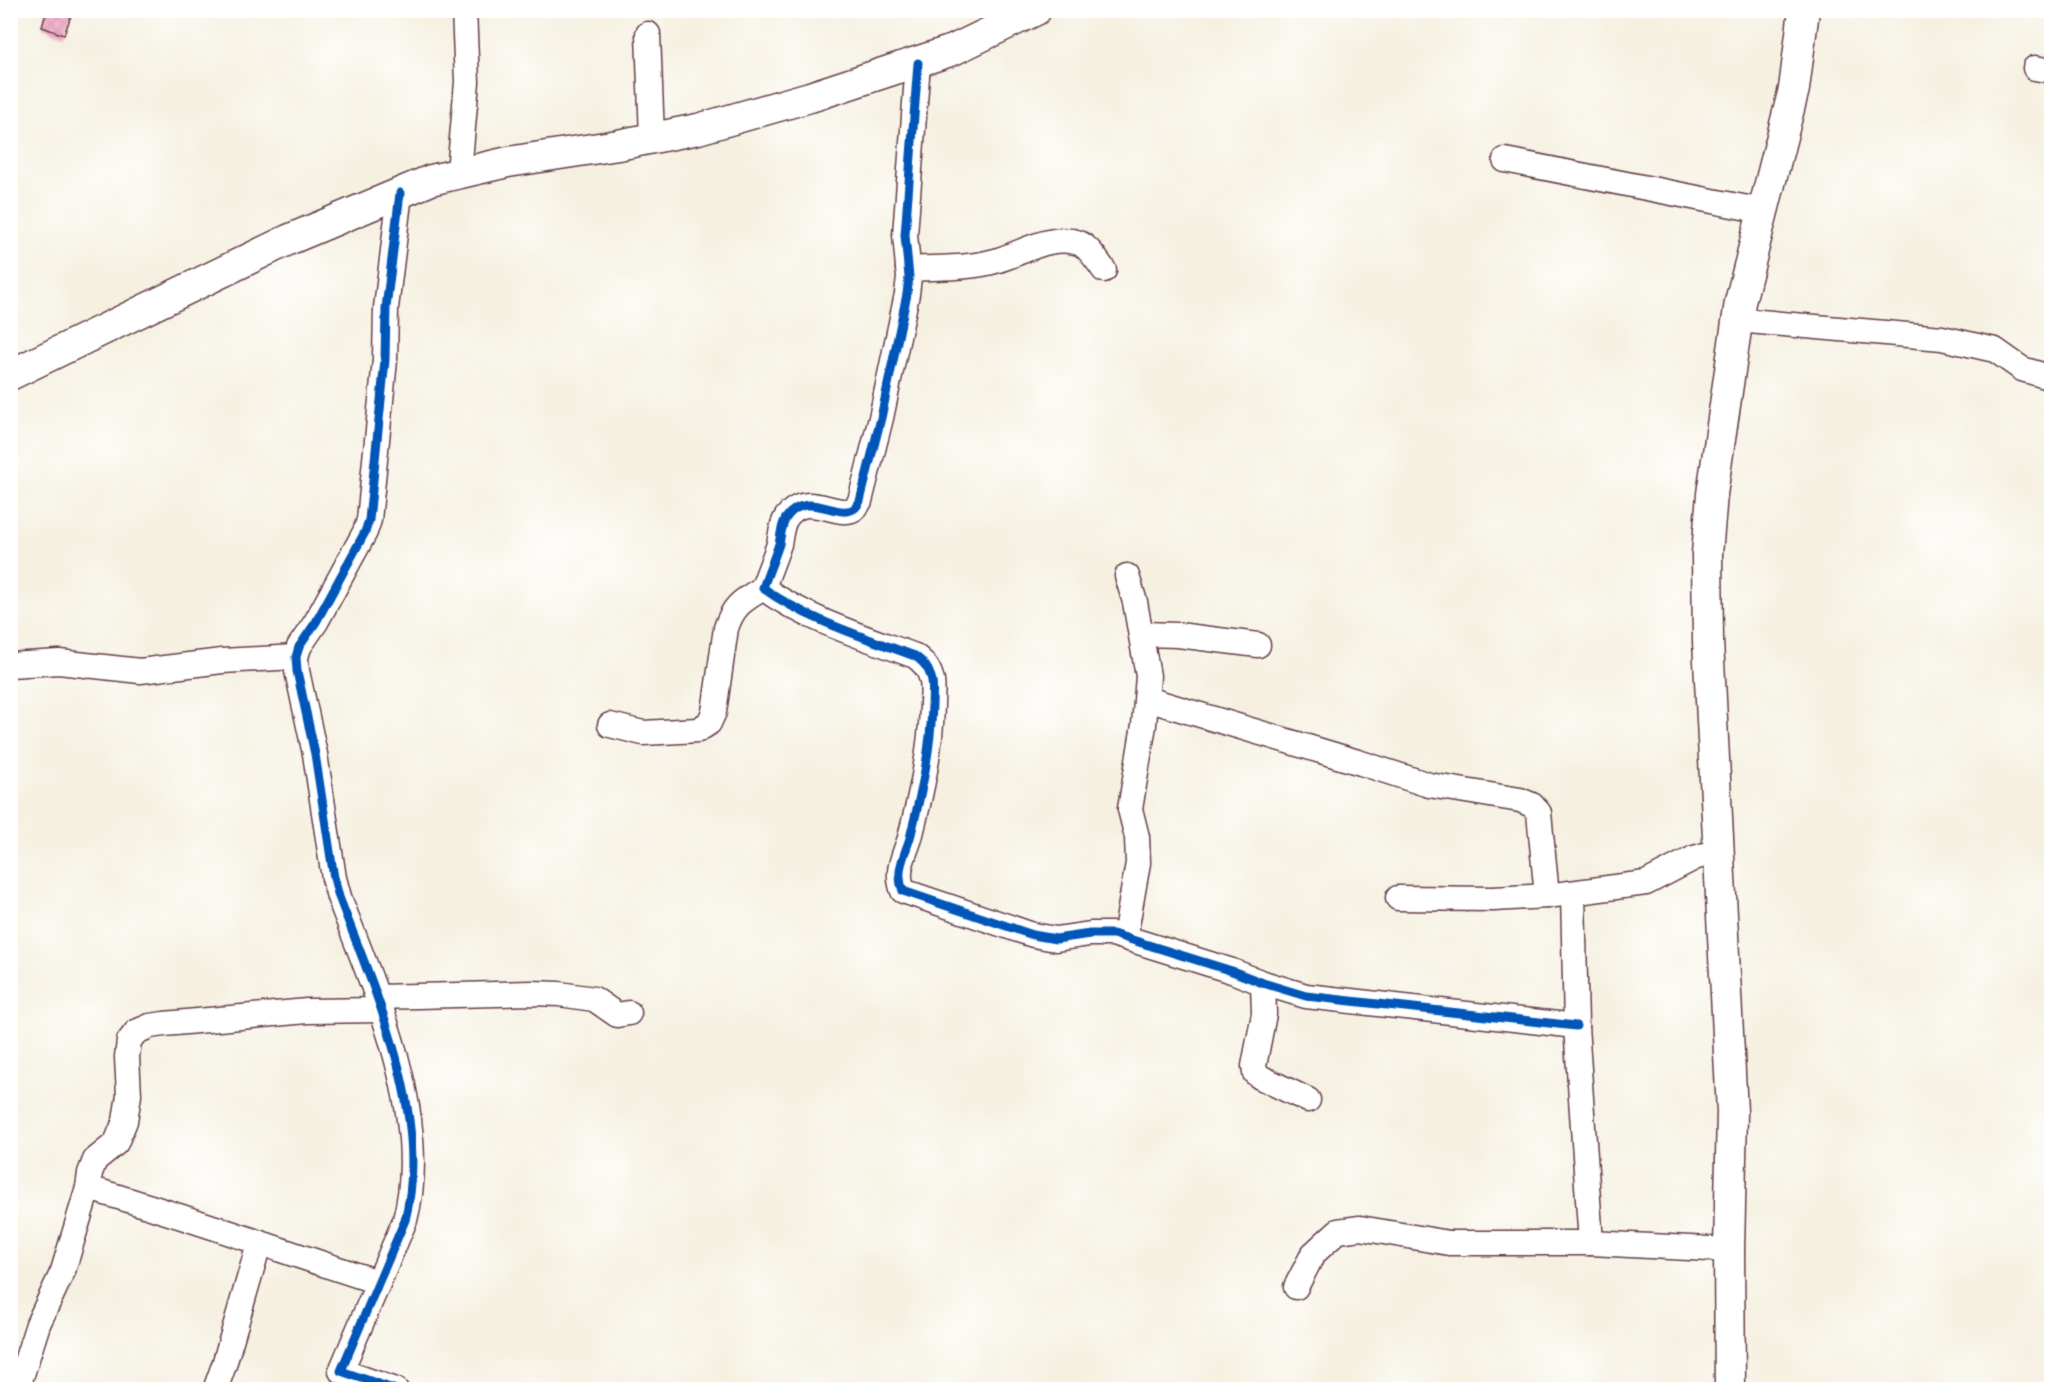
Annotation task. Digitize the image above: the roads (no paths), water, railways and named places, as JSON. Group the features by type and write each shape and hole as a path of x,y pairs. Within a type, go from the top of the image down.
{"main road":[{"path":"10,375 288,240 431,180 508,162 618,145 698,129 918,63 989,35 1036,10"},
{"path":"1730,1389 1729,1250 1732,1112 1708,641 1707,554 1712,494 1737,320 1794,89 1804,10"}],"street":[{"path":"459,172 467,82 464,10"},
{"path":"648,34 651,137"},
{"path":"610,725 643,733 698,730 709,723 714,712 730,614 736,606 763,588 779,542 781,528 787,517 796,509 807,504 847,511 855,508 860,501 907,294 908,268 905,235 918,63"},
{"path":"1505,160 1763,211"},
{"path":"396,1389 337,1380 405,1220 409,1202 412,1162 404,1096 379,1003 334,878 315,754 296,657 299,647 365,532 369,520 385,360 386,308 400,193"},
{"path":"908,268 970,265 995,261 1045,243 1068,241 1081,243 1104,270"},
{"path":"1737,320 1942,338 1995,350 2022,369 2052,378"},
{"path":"1125,937 1138,863 1137,837 1130,809 1147,699 1148,676 1135,602 1127,576"},
{"path":"763,588 824,621 915,656 925,664 932,679 931,739 914,819 900,864 898,880 903,891 1033,935 1056,939 1090,934 1113,934 1125,937 1222,968 1263,984 1306,996 1576,1026"},
{"path":"1140,634 1178,635 1258,645"},
{"path":"10,665 59,662 140,671 222,661 296,657"},
{"path":"1147,699 1430,785 1520,800 1532,805 1539,813 1547,896"},
{"path":"1398,898 1493,899 1547,896 1646,884 1694,858 1719,851"},
{"path":"1573,893 1576,1026 1591,1243"},
{"path":"1263,984 1264,1014 1254,1066 1255,1073 1308,1100"},
{"path":"17,1389 38,1324 63,1271 95,1160 116,1143 125,1121 129,1095 127,1057 129,1041 136,1032 150,1026 164,1024 379,1003 532,993 594,999 617,1015 629,1013"},
{"path":"88,1188 162,1209 259,1244 378,1282"},
{"path":"1296,1287 1313,1254 1338,1231 1360,1228 1449,1243 1591,1243 1729,1250"},
{"path":"215,1389 259,1244"}]}
